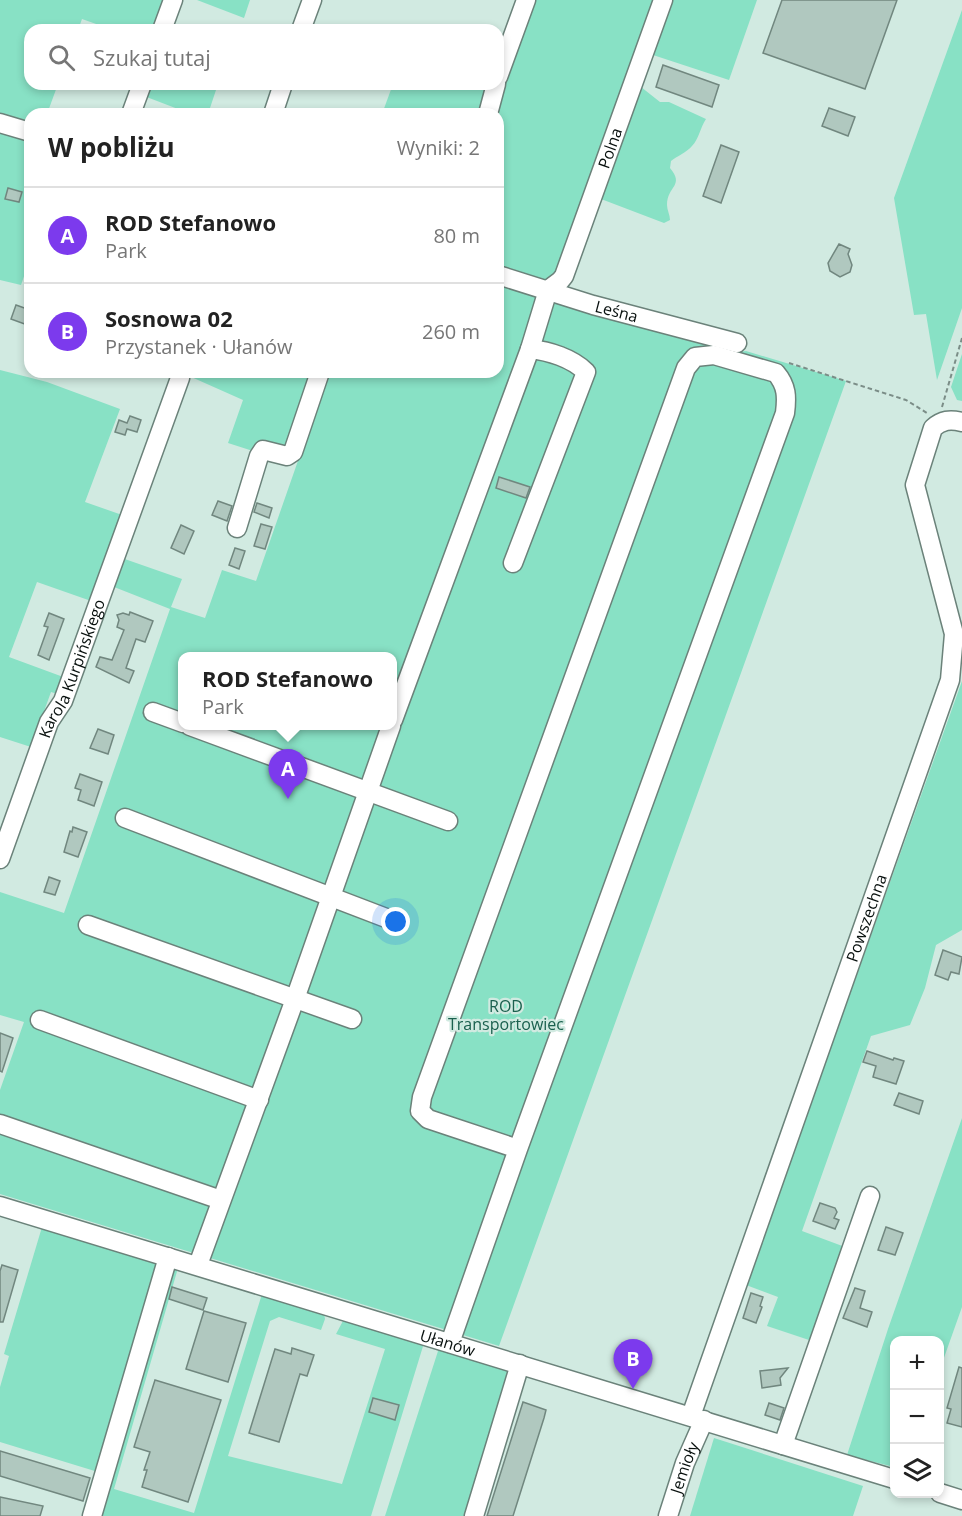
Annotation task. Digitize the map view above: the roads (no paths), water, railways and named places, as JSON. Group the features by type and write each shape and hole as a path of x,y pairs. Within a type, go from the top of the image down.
{"street":[{"path":"164,24 173,0"},
{"path":"303,24 312,0"},
{"path":"504,60 526,0"},
{"name":"Polna","path":"548,290 564,276 663,0"},
{"path":"133,108 140,90"},
{"path":"275,108 281,90"},
{"path":"490,108 494,90"},
{"path":"0,123 24,130"},
{"name":"Leśna","path":"504,277 593,304 737,343"},
{"path":"397,709 530,349 548,290"},
{"path":"513,563 586,372 579,365 547,351 530,349"},
{"path":"450,1343 785,413 786,390 783,381 776,374 714,355 695,357 686,368 422,1097 420,1111 428,1119 518,1149"},
{"name":"Karola Kurpińskiego","path":"0,859 49,722 63,701 180,378"},
{"path":"237,528 258,456 263,450 287,456 292,452 318,378"},
{"name":"Powszechna","path":"697,1418 950,680 954,634 915,485 933,428 949,422"},
{"path":"153,712 178,721"},
{"path":"201,730 448,821"},
{"path":"198,1265 259,1100 390,730"},
{"path":"125,818 394,921"},
{"path":"88,925 352,1019"},
{"path":"40,1020 259,1100"},
{"path":"0,1124 221,1200"},
{"path":"783,1445 870,1196"},
{"name":"Ułanów","path":"0,1206 890,1478"},
{"path":"92,1516 168,1257"},
{"path":"474,1516 520,1364"},
{"name":"Jemioły","path":"668,1516 689,1452 697,1418"},
{"path":"944,1495 962,1500"}],"place":[{"name":"ROD Stefanowo","path":"288,799"},
{"name":"Sosnowa 02","path":"633,1389"}],"park label":[{"name":"ROD Transportowiec","path":"506,1015"}]}
